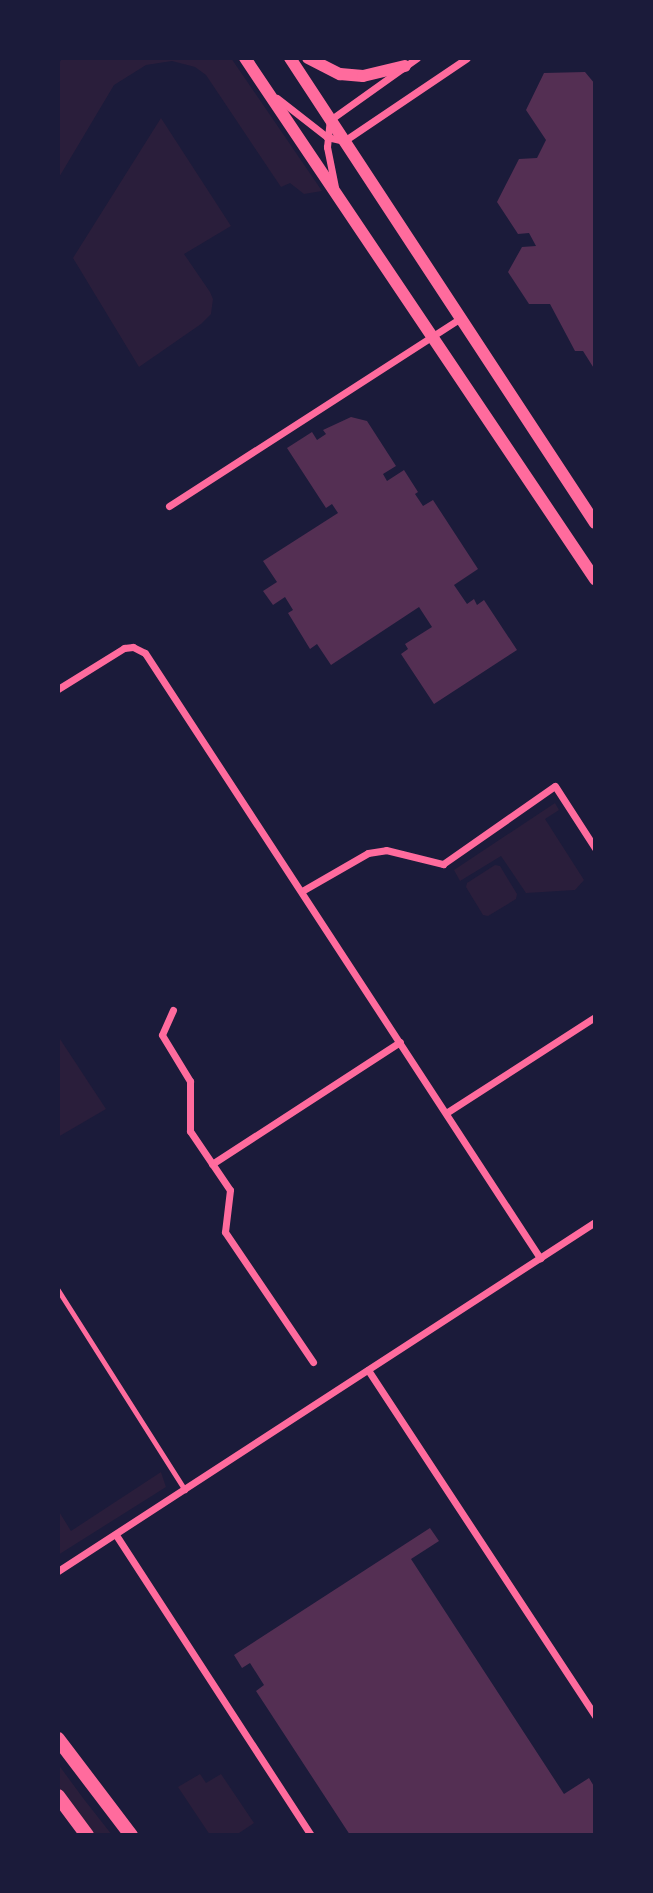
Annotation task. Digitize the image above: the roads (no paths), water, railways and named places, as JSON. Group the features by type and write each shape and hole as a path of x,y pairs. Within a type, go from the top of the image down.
{"main road":[{"path":"58,1739 131,1835"},
{"path":"58,1796 87,1835"}],"street":[{"path":"245,58 595,579"},
{"path":"290,58 595,523"},
{"path":"308,58 340,74 363,76 405,66"},
{"path":"335,189 327,136 330,120 417,58"},
{"path":"344,141 467,58"},
{"path":"261,83 327,136 344,141"},
{"path":"169,506 459,319"},
{"path":"58,689 124,648 134,647 145,653 540,1258"},
{"path":"302,891 368,853 386,850 443,864 555,786 595,848"},
{"path":"173,1010 162,1035 190,1081 190,1131 230,1190 225,1232 313,1362"},
{"path":"446,1113 595,1017"},
{"path":"212,1164 400,1042"},
{"path":"58,1571 595,1222"},
{"path":"368,1370 595,1716"},
{"path":"116,1535 311,1835"}],"lane":[{"path":"58,1290 185,1490"}]}
